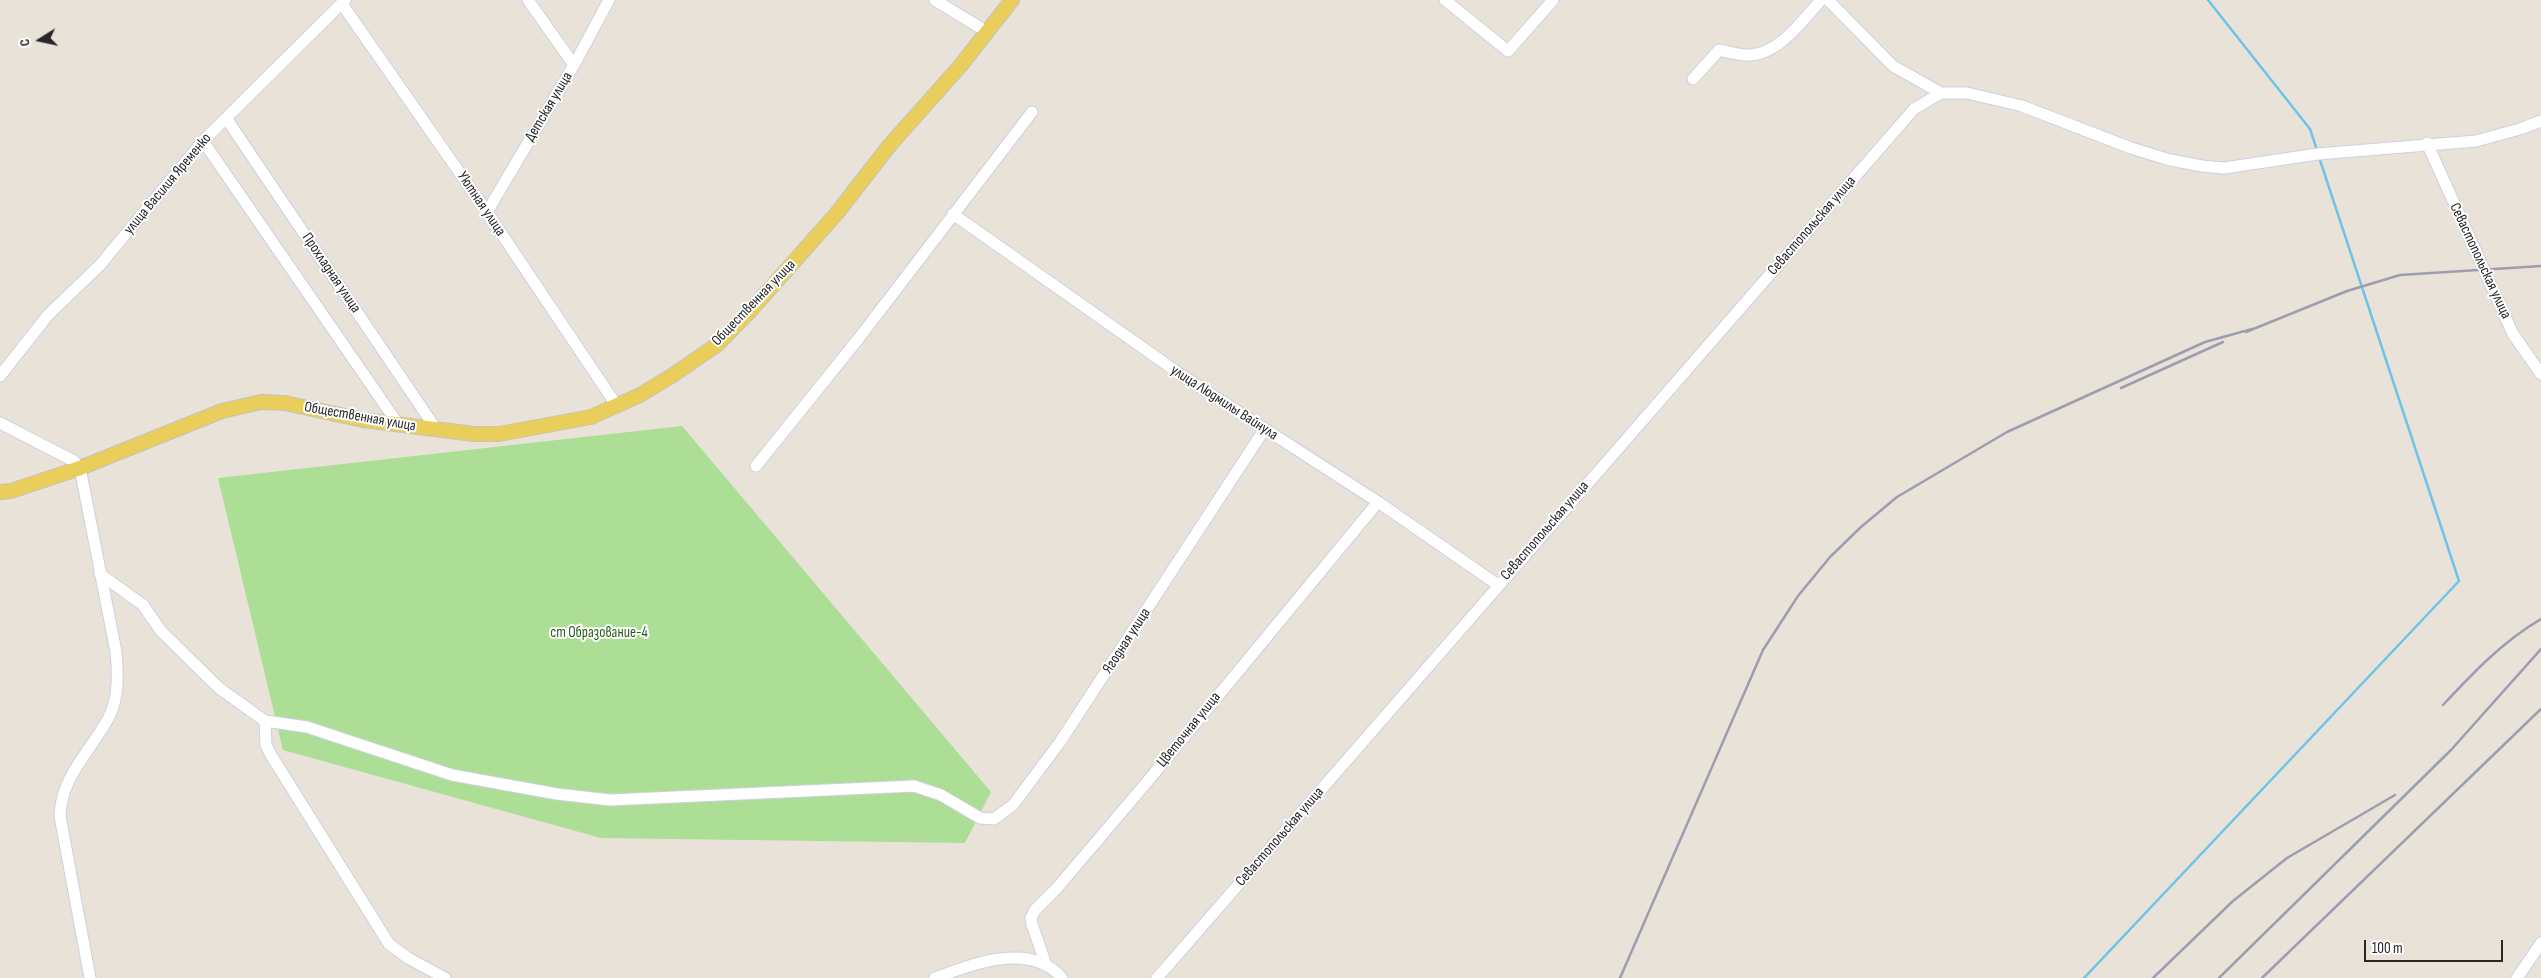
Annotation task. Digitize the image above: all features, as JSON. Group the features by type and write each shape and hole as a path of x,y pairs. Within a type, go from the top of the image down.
{"main road":[{"name":"Общественная улица","path":"0,492 11,491 80,468 222,410 261,402 285,403 363,420 499,434 591,417 640,395 718,344 751,310 837,212 889,146 961,65 1012,0"}],"street":[{"path":"528,0 574,65"},
{"name":"Детская улица","path":"487,212 574,65 609,0"},
{"path":"935,0 987,32"},
{"path":"1445,0 1508,51 1553,0"},
{"path":"1693,79 1719,50 1750,56 1770,51 1821,0"},
{"path":"1828,0 1893,66 1941,93 1967,93 2022,106 2131,148 2170,160 2202,166 2224,168 2318,154 2427,143 2476,141 2520,129 2541,120"},
{"name":"улица Василия Яременко","path":"0,376 48,315 100,265 203,141 344,2"},
{"name":"Уютная улица","path":"344,2 616,406"},
{"name":"Севастопольская улица","path":"1158,978 1914,109 1941,93"},
{"path":"756,466 859,338 1032,112"},
{"name":"Прохладная улица","path":"226,118 436,429"},
{"path":"203,141 398,424"},
{"name":"Севастопольская улица","path":"2427,143 2513,334 2541,374"},
{"name":"улица Людмилы Вайнула","path":"953,214 1180,374 1378,502 1498,586"},
{"path":"0,423 74,461 80,468 116,652 118,675 116,694 109,716 72,772 60,800 60,816 90,978"},
{"name":"Ягодная улица","path":"266,721 307,727 452,775 557,794 610,800 658,799 914,786 941,794 967,812 987,819 1001,816 1031,784 1264,430"},
{"name":"Цветочная улица","path":"1046,965 1032,924 1031,918 1035,910 1057,888 1147,782 1378,502"},
{"path":"100,574 142,605 161,631 219,688 266,721 266,745 271,755 389,944 408,958 445,978"},
{"path":"2517,978 2541,943"},
{"path":"936,978 995,958 1020,959 1046,965 1062,978"}],"green space":[{"name":"ст Образование-4","path":"682,426 991,792 965,843 601,838 283,750 218,478"}],"waterway":[{"path":"2208,0 2310,129 2317,150"},
{"path":"2084,978 2459,581 2319,157"}],"railway":[{"path":"2246,332 2347,291 2400,275 2541,266"},
{"path":"1620,978 1763,650 1798,596 1830,557 1861,527 1897,497 2007,432 2205,342 2252,329"},
{"path":"2121,388 2223,342"},
{"path":"2443,705 2501,647 2541,619"},
{"path":"2219,978 2451,750 2541,649"},
{"path":"2262,978 2541,709"},
{"path":"2153,978 2233,901 2287,858 2395,795"}]}
